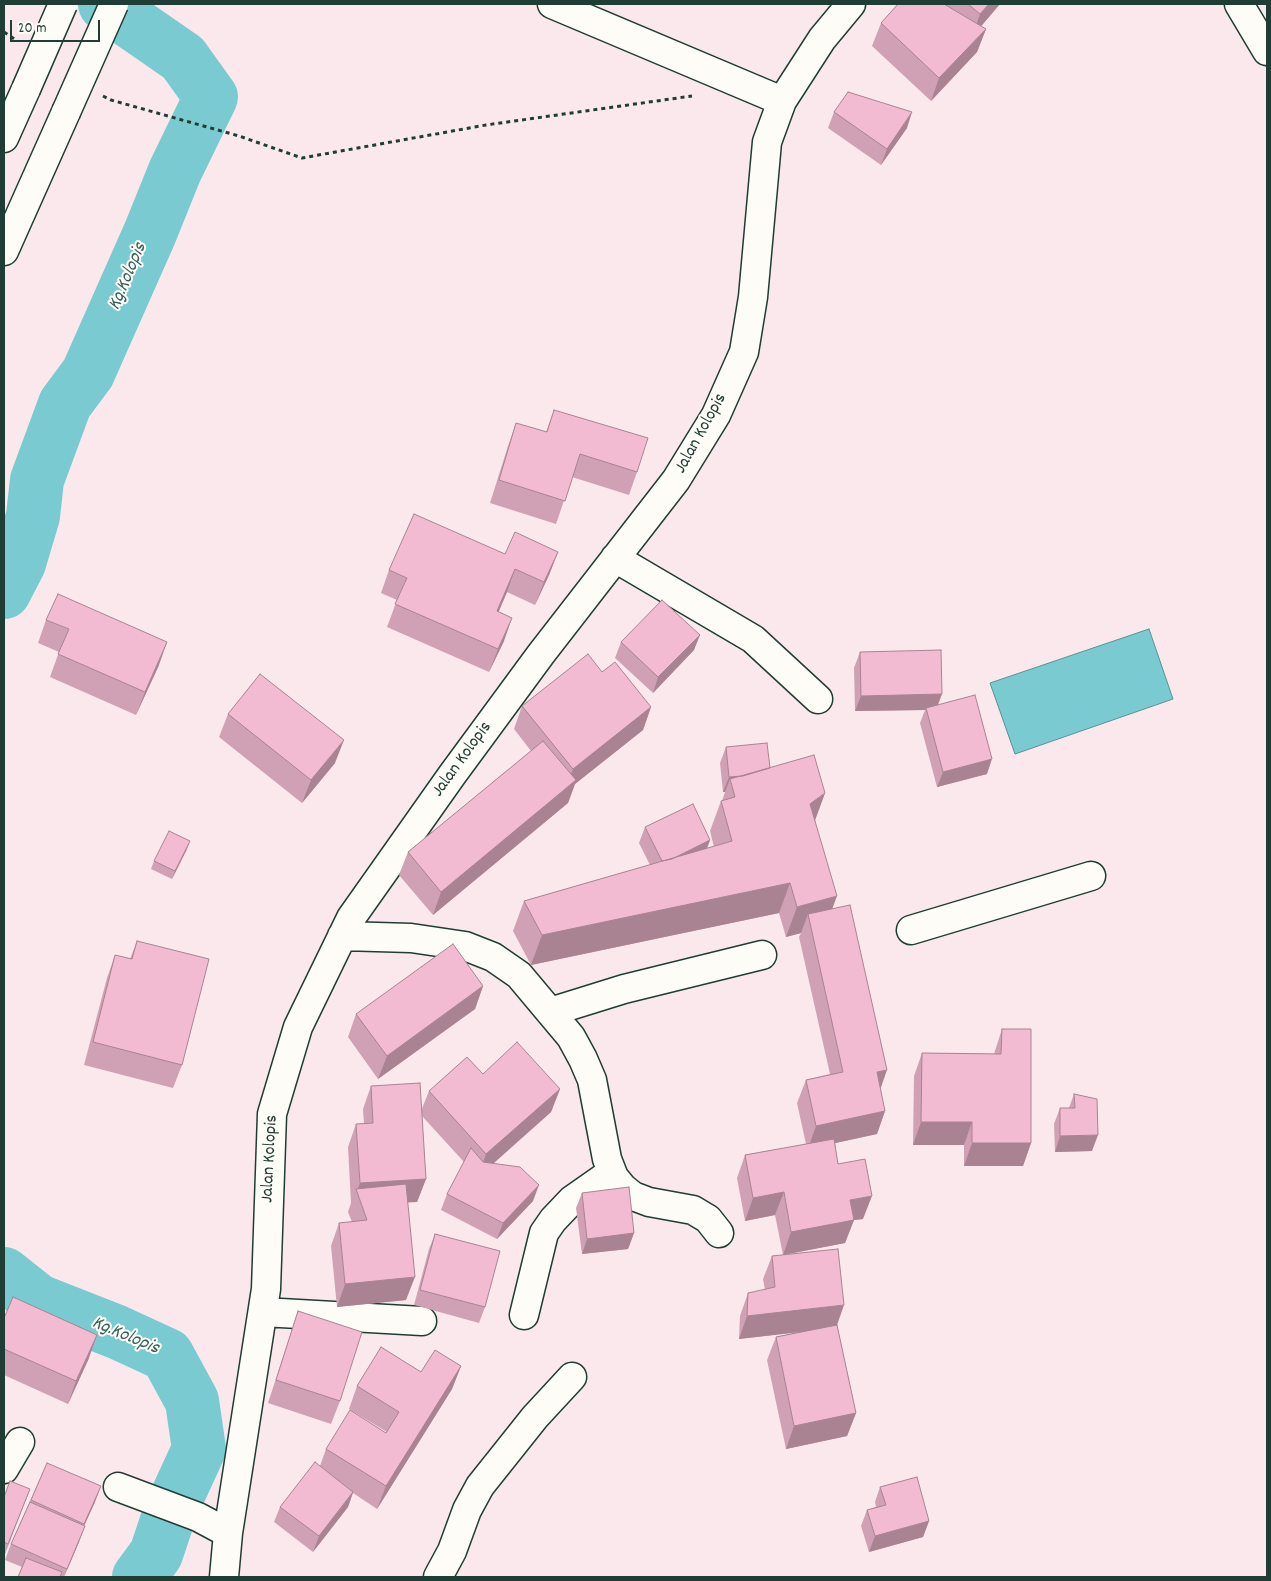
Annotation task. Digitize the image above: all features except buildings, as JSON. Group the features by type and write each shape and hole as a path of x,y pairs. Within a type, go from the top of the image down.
{"main road":[{"path":"4,138 63,4"},
{"path":"4,251 114,4"},
{"path":"552,4 782,101"},
{"name":"Jalan Kolopis","path":"224,1577 228,1533 266,1288 272,1114 298,1027 351,918 452,775 541,654 681,472 716,415 744,352 753,297 767,142 782,101 822,39 851,4"},
{"path":"1239,4 1267,51"},
{"path":"615,558 752,639 818,699"},
{"path":"910,930 1091,876"},
{"path":"342,936 411,938 465,946 493,957 519,976 571,1038 592,1080 607,1159 612,1172 623,1188 633,1196 649,1202 693,1210 708,1219 719,1233"},
{"path":"550,1012 624,989 762,955"},
{"path":"524,1315 544,1234 553,1220 572,1200 612,1172"},
{"path":"263,1312 422,1321"},
{"path":"438,1577 452,1551 467,1510 480,1486 535,1417 572,1377"},
{"path":"4,1469 20,1442"},
{"path":"118,1487 198,1517 228,1533"}],"path":[{"path":"4,32 20,43"},
{"path":"102,95 111,100 239,136 302,158 486,125 700,95"}],"water":[{"path":"1149,629 1173,699 1015,754 990,683"}],"waterway":[{"name":"Kg.Kolopis","path":"4,592 19,563 33,516 37,480 65,404 88,373 150,233 175,171 211,97 183,58 105,4"},
{"name":"Kg.Kolopis","path":"4,1274 38,1301 117,1332 167,1355 192,1401 199,1449 170,1512 156,1554 139,1577"}]}
